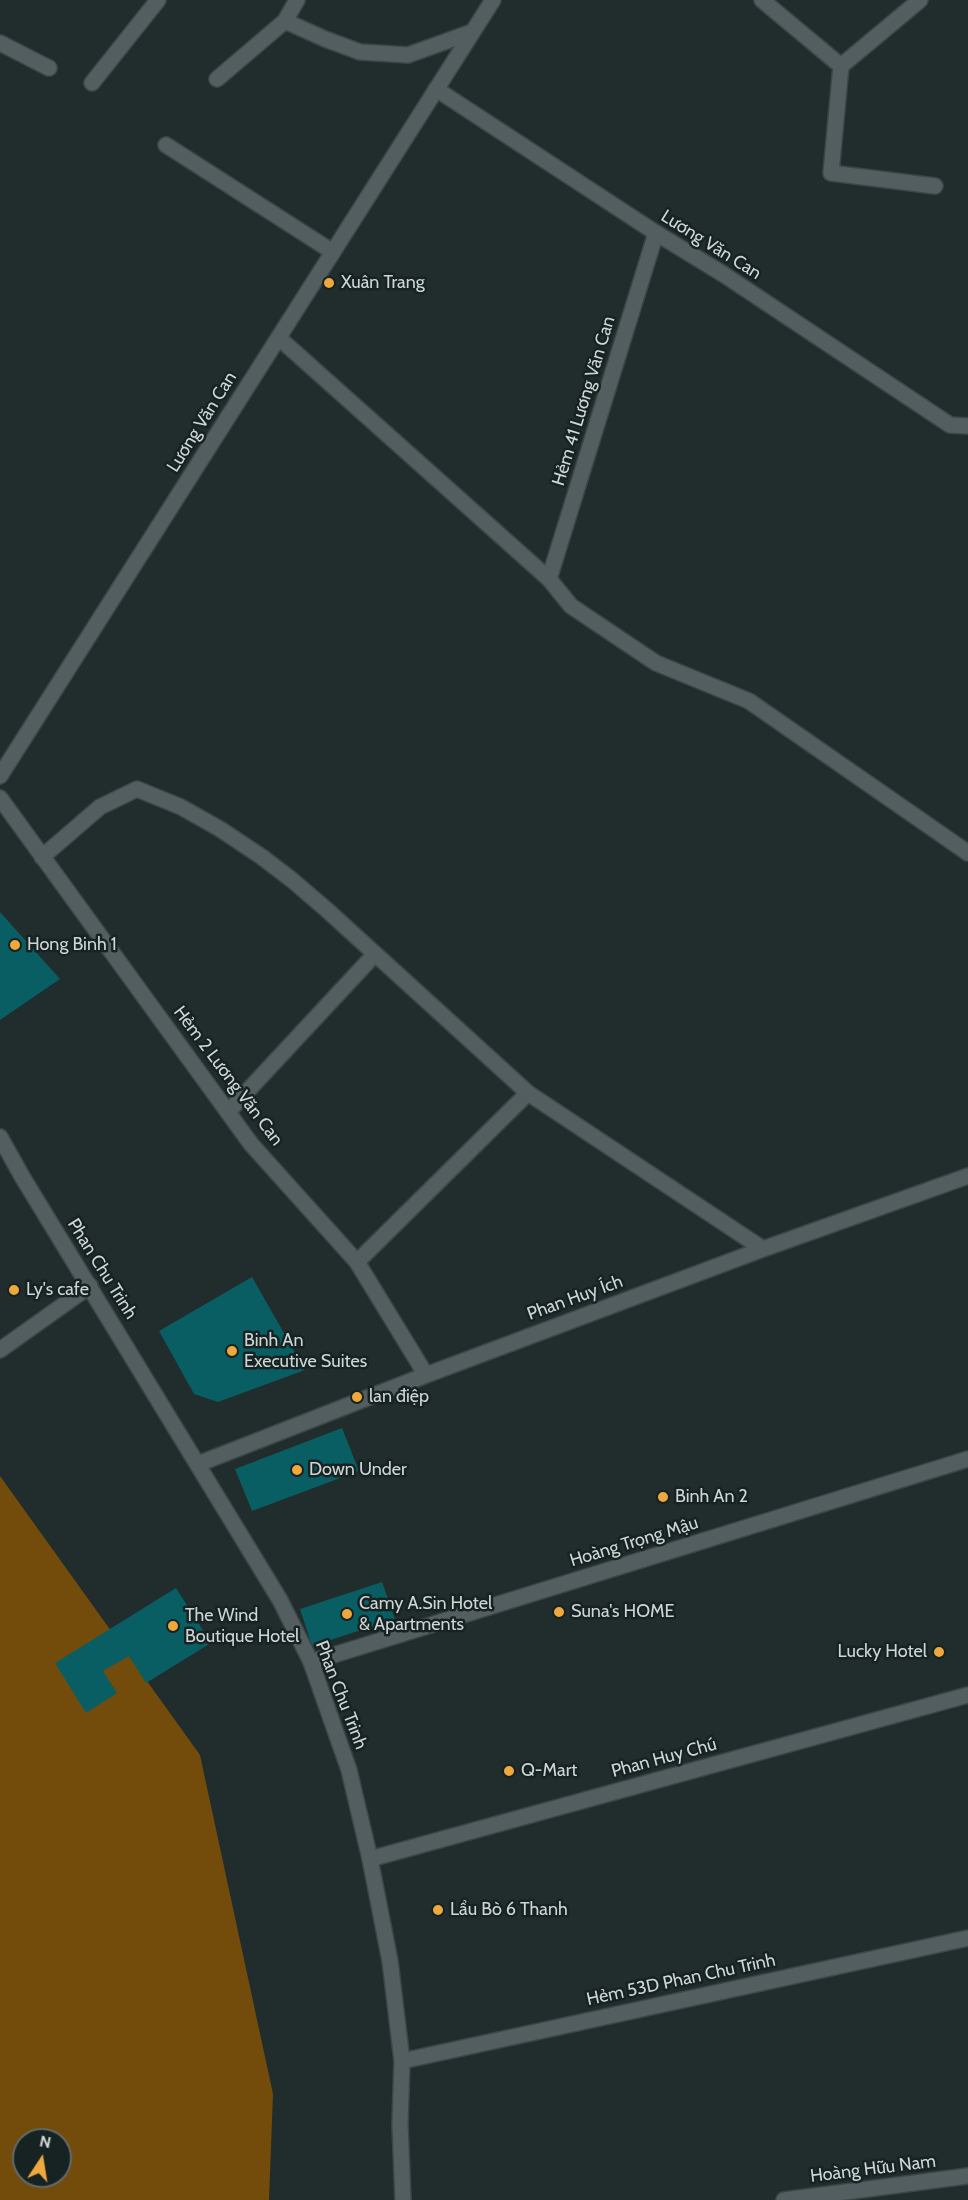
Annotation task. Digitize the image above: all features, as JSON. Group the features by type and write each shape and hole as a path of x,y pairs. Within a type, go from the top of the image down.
{"street":[{"path":"92,82 158,0"},
{"path":"217,79 285,21 297,0"},
{"name":"Lương Văn Can","path":"0,776 493,0"},
{"path":"762,0 841,66"},
{"path":"920,0 841,66 831,173 935,186"},
{"path":"285,21 360,52 408,55 472,32"},
{"path":"0,43 49,68"},
{"name":"Lương Văn Can","path":"436,89 656,233 723,274 950,425 968,426"},
{"path":"166,145 333,252"},
{"name":"Hẻm 41 Lương Văn Can","path":"549,579 656,233"},
{"path":"279,338 549,579 571,606 656,663 749,701 968,853"},
{"path":"42,857 100,807 137,789 181,807 262,857 327,910 528,1093 763,1249"},
{"name":"Hẻm 2 Lương Văn Can","path":"0,798 251,1144 357,1262 426,1375"},
{"path":"228,1112 375,954"},
{"path":"357,1262 528,1093"},
{"name":"Phan Chu Trinh","path":"0,1137 280,1600 310,1662 349,1770 370,1859 390,1961 402,2061 400,2124 403,2200"},
{"name":"Phan Huy Ích","path":"198,1464 426,1375 763,1249 968,1176"},
{"path":"0,1350 90,1286"},
{"name":"Hoàng Trọng Mậu","path":"310,1662 968,1459"},
{"name":"Phan Huy Chú","path":"370,1859 968,1695"},
{"name":"Hẻm 53D Phan Chu Trinh","path":"402,2061 968,1938"},
{"name":"Hoàng Hữu Nam","path":"783,2200 968,2176"}],"shaded area":[{"path":"0,1476 200,1755 273,2094 269,2200 0,2200"}],"building":[{"name":"Hong Binh 1","path":"0,912 60,979 0,1020"},
{"name":"Binh An Executive Suites","path":"252,1277 305,1370 218,1402 194,1394 159,1331"},
{"name":"Down Under","path":"342,1428 359,1471 252,1511 235,1469"},
{"name":"Camy A.Sin Hotel & Apartments","path":"382,1582 395,1619 312,1646 300,1609"},
{"path":"176,1588 211,1643 146,1683 129,1656 103,1671 117,1693 86,1713 55,1663"}],"place":[{"name":"Xuân Trang","path":"329,283"},
{"name":"Hong Binh 1","path":"15,945"},
{"name":"Ly's cafe","path":"14,1290"},
{"name":"Binh An Executive Suites","path":"232,1351"},
{"name":"lan điệp","path":"357,1397"},
{"name":"Down Under","path":"297,1470"},
{"name":"Binh An 2","path":"663,1497"},
{"name":"Suna's HOME","path":"559,1612"},
{"name":"Camy A.Sin Hotel & Apartments","path":"347,1614"},
{"name":"The Wind Boutique Hotel","path":"173,1626"},
{"name":"Lucky Hotel","path":"939,1652"},
{"name":"Q-Mart","path":"509,1771"},
{"name":"Lẩu Bò 6 Thanh","path":"438,1910"}]}
